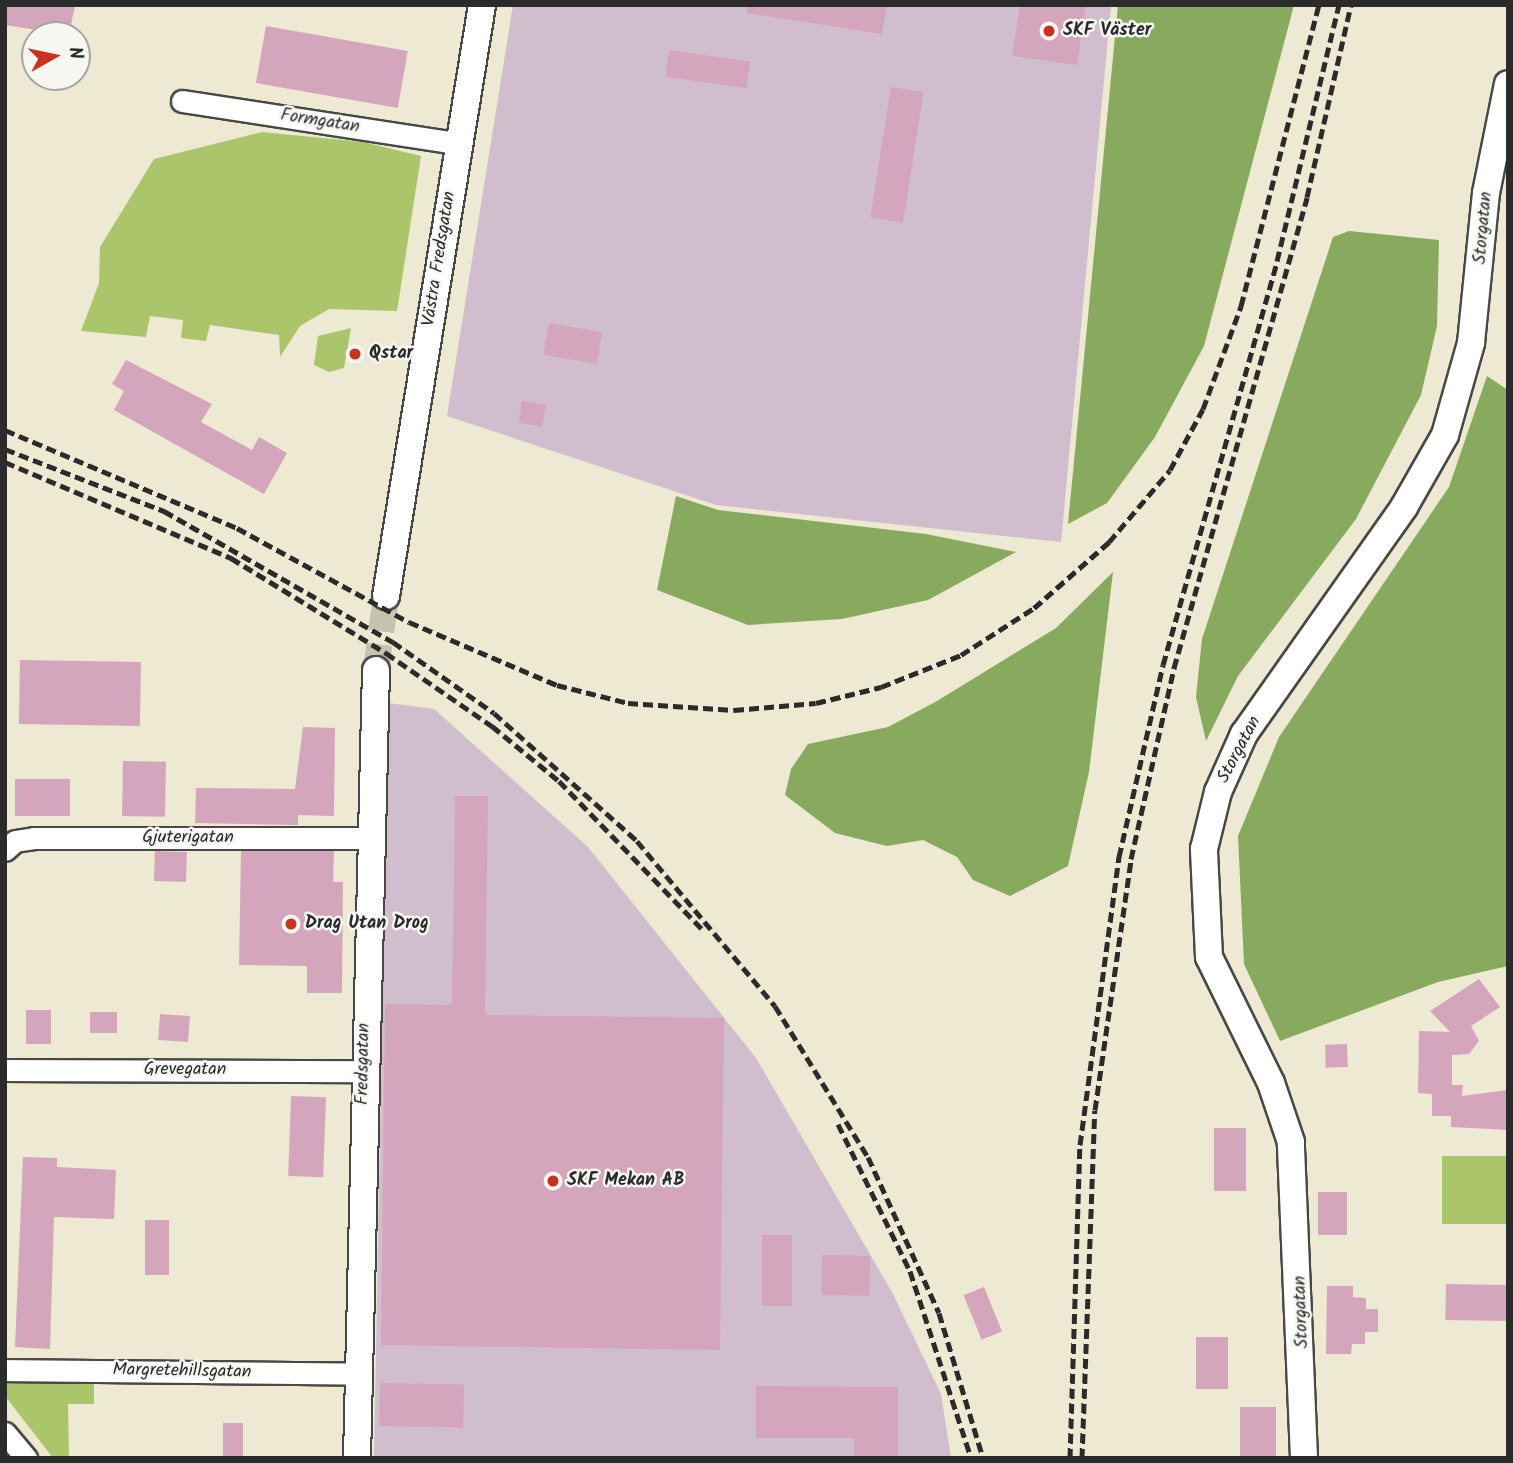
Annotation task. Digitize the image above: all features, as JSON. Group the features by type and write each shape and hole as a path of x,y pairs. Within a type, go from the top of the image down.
{"street":[{"name":"Västra Fredsgatan","path":"386,596 482,5"},
{"name":"Storgatan","path":"1304,1458 1291,1142 1271,1083 1209,957 1204,849 1217,792 1244,734 1404,507 1445,435 1471,343 1486,193 1508,84"},
{"name":"Formgatan","path":"182,101 458,143"},
{"name":"Fredsgatan","path":"357,1458 368,838 376,670"},
{"name":"Gjuterigatan","path":"7,848 34,838 368,838"},
{"name":"Grevegatan","path":"5,1070 364,1071"},
{"name":"Margretehillsgatan","path":"5,1370 359,1374"},
{"path":"5,1433 26,1458"}],"shaded area":[{"path":"513,5 1111,5 1061,542 716,505 447,416"},
{"path":"388,703 434,709 588,847 756,1058 893,1294 941,1394 951,1458 374,1458"}],"green space":[{"path":"1118,5 1294,5 1204,346 1155,437 1107,503 1068,524"},
{"path":"262,132 363,142 421,156 397,311 329,309 300,326 280,357 279,335 210,325 206,341 181,338 183,320 150,316 146,337 81,331 99,283 100,247 154,159"},
{"path":"1349,231 1439,240 1437,326 1421,395 1356,519 1238,676 1206,741 1196,697 1202,639 1333,237"},
{"path":"351,328 344,368 329,372 314,365 318,336"},
{"path":"1487,376 1508,390 1508,966 1438,982 1280,1041 1244,964 1238,836 1279,737 1449,487"},
{"path":"676,496 718,510 926,534 1016,552 928,600 842,619 748,625 657,590"},
{"path":"1113,572 1089,772 1068,866 1010,896 973,880 957,857 923,840 887,846 835,833 785,795 791,769 808,744 888,727 937,701 1056,628"},
{"path":"1442,1156 1508,1156 1508,1224 1442,1224"},
{"path":"5,1378 94,1384 94,1404 68,1404 69,1458 53,1458 5,1396"}],"building":[{"path":"5,5 75,5 72,21 21,21 21,28 5,25"},
{"path":"747,5 887,5 882,34 747,13"},
{"name":"SKF Väster","path":"1020,5 1086,5 1077,65 1012,56"},
{"path":"266,26 408,51 398,108 256,83"},
{"path":"669,50 750,61 746,88 665,77"},
{"path":"891,87 924,92 903,223 870,217"},
{"path":"549,323 602,332 597,364 543,355"},
{"path":"126,360 212,404 201,422 252,450 259,437 287,453 264,494 114,410 124,391 112,384"},
{"path":"522,401 546,405 542,426 519,423"},
{"path":"20,660 141,662 140,726 19,724"},
{"path":"303,727 335,728 334,816 298,815 298,825 195,823 196,788 295,789"},
{"path":"123,761 166,762 165,817 122,816"},
{"path":"15,779 70,779 70,816 15,816"},
{"name":"SKF Mekan AB","path":"455,796 488,796 485,1015 724,1018 720,1350 381,1345 385,1004 452,1005"},
{"path":"155,851 187,852 186,882 154,881"},
{"name":"Drag Utan Drog","path":"241,851 334,851 333,882 343,882 342,993 307,993 307,966 239,965"},
{"path":"1479,979 1500,1007 1471,1026 1479,1041 1469,1054 1452,1055 1452,1085 1463,1085 1462,1096 1508,1090 1508,1130 1451,1127 1451,1116 1432,1116 1432,1094 1418,1093 1419,1031 1450,1032 1430,1011"},
{"path":"26,1010 51,1010 51,1044 26,1044"},
{"path":"90,1012 117,1012 117,1033 90,1033"},
{"path":"160,1014 190,1016 188,1042 158,1040"},
{"path":"1347,1044 1348,1067 1326,1068 1325,1045"},
{"path":"291,1096 326,1097 323,1177 288,1176"},
{"path":"1214,1128 1246,1128 1246,1191 1214,1191"},
{"path":"23,1157 57,1158 57,1167 116,1170 114,1219 54,1217 50,1349 15,1347"},
{"path":"1318,1192 1347,1192 1347,1235 1318,1235"},
{"path":"145,1220 169,1220 169,1275 145,1275"},
{"path":"762,1235 792,1235 792,1306 762,1306"},
{"path":"822,1255 870,1256 869,1296 821,1295"},
{"path":"1446,1284 1508,1285 1507,1321 1445,1320"},
{"path":"1327,1286 1353,1286 1353,1297 1366,1298 1366,1309 1378,1309 1378,1332 1365,1332 1365,1344 1352,1344 1351,1354 1326,1354"},
{"path":"984,1287 1002,1332 982,1340 964,1295"},
{"path":"1196,1337 1228,1337 1228,1389 1196,1389"},
{"path":"380,1383 464,1384 463,1427 379,1426"},
{"path":"756,1386 898,1387 898,1458 854,1458 854,1438 756,1438"},
{"path":"1240,1407 1276,1407 1276,1458 1240,1458"},
{"path":"223,1423 243,1423 243,1458 223,1458"}],"tunnel":[{"path":"376,670 386,596"}],"railway":[{"path":"5,430 237,528 409,622 557,685 628,703 734,710 816,703 881,687 961,655 1034,608 1109,542 1170,470 1203,409 1241,306 1319,5"},
{"path":"1070,1458 1080,1145 1119,857 1163,665 1277,261 1339,5"},
{"path":"1082,1458 1095,1110 1131,859 1174,668 1307,197 1351,5"},
{"path":"5,449 164,511 393,642 494,713 637,841 775,1006 868,1157 939,1313 983,1458"},
{"path":"5,462 231,558 386,653 492,726 559,781 705,932"},
{"path":"838,1124 910,1271 971,1458"}],"place":[{"name":"SKF Väster","path":"1049,31"},
{"name":"Qstar","path":"355,354"},
{"name":"Drag Utan Drog","path":"291,924"},
{"name":"SKF Mekan AB","path":"553,1181"}]}
